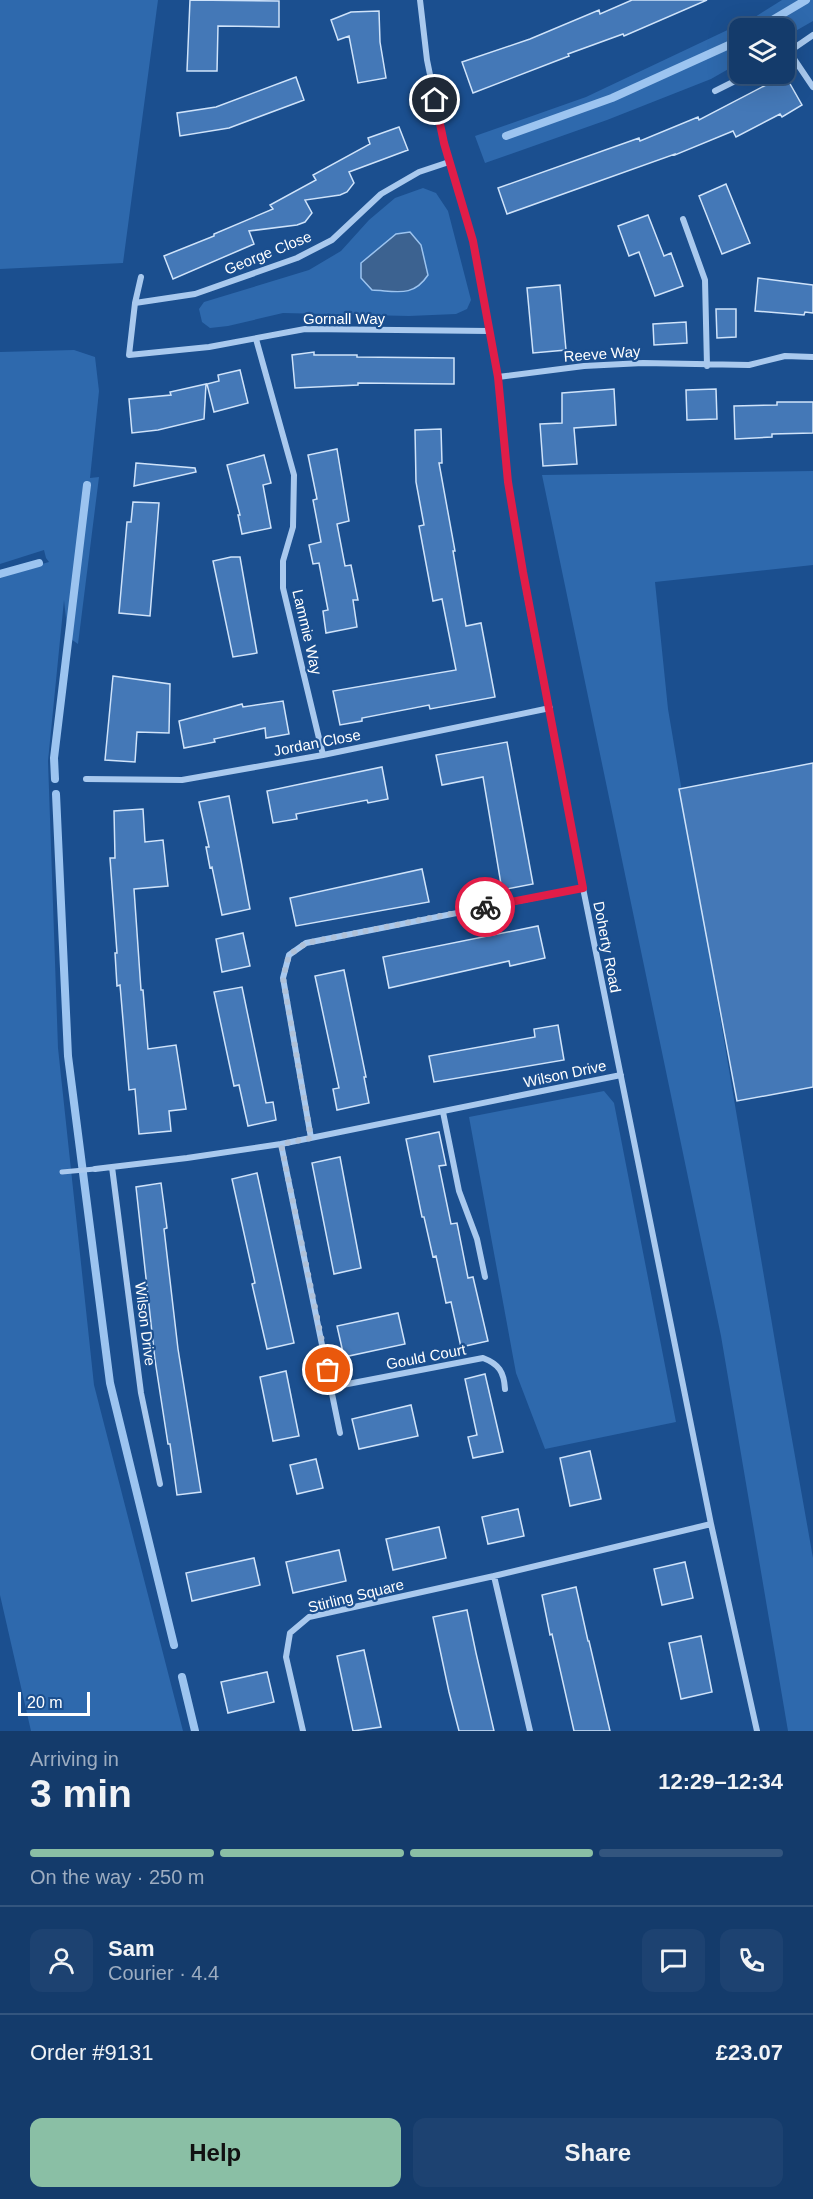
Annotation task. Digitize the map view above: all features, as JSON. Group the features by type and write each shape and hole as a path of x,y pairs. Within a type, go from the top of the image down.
{"street":[{"name":"Doherty Road","path":"420,0 427,60 449,162 473,241 498,377 508,482 527,595 583,888 711,1524"},
{"path":"795,48 813,35"},
{"path":"795,64 813,87"},
{"path":"715,91 729,84"},
{"name":"George Close","path":"135,303 195,294 297,258 332,240 381,194 419,172 449,162"},
{"path":"683,219 705,280 707,366"},
{"path":"135,303 141,277"},
{"name":"Gornall Way","path":"135,303 129,355 209,347 305,329 489,331"},
{"name":"Lammie Way","path":"256,339 294,475 293,526 283,561 283,588 323,755"},
{"name":"Reeve Way","path":"498,377 584,366 631,363 749,365 785,356 813,357"},
{"name":"Jordan Close","path":"86,779 182,780 323,755 550,708"},
{"path":"311,1138 283,978 289,955 306,943 583,888"},
{"name":"Wilson Drive","path":"95,1169 281,1144 621,1075"},
{"path":"443,1112 459,1191 477,1239 485,1277"},
{"path":"281,1144 340,1433"},
{"name":"Wilson Drive","path":"112,1167 141,1393 160,1484"},
{"path":"62,1172 95,1169"},
{"name":"Gould Court","path":"332,1387 483,1358 495,1363 504,1374 505,1389"},
{"path":"711,1524 757,1731"},
{"name":"Stirling Square","path":"303,1731 286,1657 290,1633 309,1617 711,1524"},
{"path":"494,1576 530,1731"}],"shaded area":[{"path":"0,0 158,0 123,263 0,269"},
{"path":"782,0 813,0 813,21 795,31 795,18 753,18"},
{"path":"729,29 729,69 711,79 607,120 485,163 475,136 586,97"},
{"path":"423,188 436,193 448,211 471,300 467,309 456,314 409,316 283,313 210,328 202,322 199,309 204,302 309,270 341,251 369,220 395,198"},
{"path":"410,232 421,245 428,275 416,287 403,292 372,290 361,278 361,263 396,234"},
{"path":"74,350 95,357 99,391 90,478 99,477 78,644 68,637 64,600 48,761 58,1048 94,1385 183,1731 31,1731 0,1595 0,576 49,562 44,550 0,564 0,352"},
{"path":"813,471 813,565 655,582 668,709 813,1558 813,1731 788,1731 721,1336 542,475"},
{"path":"604,1091 614,1103 676,1422 545,1449 516,1373 469,1117"}],"building":[{"path":"190,0 279,1 279,27 218,26 217,71 187,71"},
{"path":"632,0 707,0 624,36 623,34 568,54 569,56 473,93 462,62 530,39 599,10 600,14"},
{"path":"379,11 380,42 386,78 358,83 349,36 338,40 331,20 351,12"},
{"path":"296,77 304,100 229,128 180,136 177,113 216,107"},
{"path":"768,84 790,84 802,105 782,117 780,114 736,137 733,131 675,155 507,214 498,188 639,138 640,141 698,117 699,120"},
{"path":"399,127 408,150 349,172 354,183 347,192 305,200 312,213 305,222 249,231 254,244 173,279 164,256 273,209 270,205 316,180 313,175 370,144 368,138"},
{"path":"726,184 750,243 722,254 699,196"},
{"path":"648,215 664,256 671,253 683,286 655,296 639,252 629,256 618,226"},
{"path":"758,278 813,285 813,313 805,312 804,315 755,311"},
{"path":"560,285 566,350 533,353 527,288"},
{"path":"716,309 736,309 736,337 717,338"},
{"path":"686,322 687,343 654,345 653,324"},
{"path":"314,352 314,355 357,355 357,357 454,358 454,384 358,383 358,385 295,388 292,355"},
{"path":"240,370 248,403 214,412 207,384 219,381 218,375"},
{"path":"206,384 204,419 158,430 132,433 129,399 171,395 170,392"},
{"path":"614,389 616,425 574,428 577,464 543,466 540,424 562,423 562,393"},
{"path":"716,389 717,419 687,420 686,390"},
{"path":"777,402 813,402 813,433 772,434 772,437 735,439 734,406 777,405"},
{"path":"441,429 442,463 439,463 466,626 481,623 495,697 430,709 429,705 362,718 362,721 340,725 333,691 456,670 442,599 433,601 419,526 424,525 416,482 415,430"},
{"path":"337,449 349,521 337,524 345,566 351,565 358,600 353,600 357,627 326,633 323,611 328,610 319,563 313,564 309,545 321,542 313,500 317,499 308,455"},
{"path":"264,455 271,483 263,485 271,528 242,534 238,515 240,515 227,465"},
{"path":"136,463 195,468 196,472 134,486"},
{"path":"133,502 159,503 150,616 119,613 127,522 131,522"},
{"path":"240,557 257,653 233,657 213,561"},
{"path":"113,676 170,684 169,733 137,732 135,762 105,760"},
{"path":"283,701 289,734 266,738 265,728 184,748 179,721 242,704 243,707"},
{"path":"507,742 533,884 502,890 483,777 442,785 436,755"},
{"path":"813,763 813,1087 737,1101 679,789"},
{"path":"382,767 388,799 368,803 367,800 296,814 297,819 273,823 267,791"},
{"path":"229,796 250,909 222,915 212,867 210,868 206,847 209,847 199,802"},
{"path":"143,809 145,842 163,840 168,886 134,889 141,990 143,990 148,1049 176,1045 186,1109 169,1111 171,1131 139,1134 135,1089 129,1090 120,985 117,986 115,953 117,953 110,858 115,858 114,811"},
{"path":"422,869 429,902 296,926 290,898"},
{"path":"538,926 545,958 510,966 509,961 389,988 383,957"},
{"path":"243,933 250,966 222,972 216,939"},
{"path":"344,970 366,1077 364,1077 369,1103 337,1110 333,1089 339,1088 315,976"},
{"path":"242,987 266,1103 273,1102 276,1120 248,1126 239,1085 234,1086 214,992"},
{"path":"558,1025 564,1060 434,1082 429,1056 535,1037 534,1029"},
{"path":"439,1132 446,1165 439,1166 451,1224 457,1223 468,1278 473,1277 488,1341 461,1347 451,1302 446,1303 436,1256 433,1257 424,1217 422,1217 406,1139"},
{"path":"340,1157 361,1268 334,1274 312,1163"},
{"path":"257,1173 294,1343 267,1349 232,1179"},
{"path":"161,1183 178,1349 201,1492 177,1495 155,1360 136,1187"},
{"path":"398,1313 405,1344 344,1357 337,1326"},
{"path":"286,1371 299,1436 273,1441 260,1377"},
{"path":"485,1374 503,1452 473,1458 468,1437 477,1435 465,1379"},
{"path":"411,1405 418,1436 359,1449 352,1419"},
{"path":"590,1451 601,1499 570,1506 560,1458"},
{"path":"316,1459 323,1488 297,1494 290,1465"},
{"path":"518,1509 524,1536 488,1544 482,1517"},
{"path":"439,1527 446,1558 393,1570 386,1539"},
{"path":"339,1550 346,1581 293,1593 286,1562"},
{"path":"254,1558 260,1585 192,1601 186,1573"},
{"path":"685,1562 693,1598 662,1605 654,1569"},
{"path":"576,1587 610,1731 574,1731 552,1634 550,1635 542,1595"},
{"path":"467,1610 494,1731 459,1731 449,1692 433,1617"},
{"path":"701,1636 712,1692 681,1699 669,1643"},
{"path":"364,1650 381,1727 353,1731 337,1656"},
{"path":"267,1672 274,1702 228,1713 221,1682"}],"waterway":[{"path":"776,18 806,0"},
{"path":"506,136 612,98 729,45"},
{"path":"55,779 54,758 87,485"},
{"path":"0,574 39,563"},
{"path":"56,794 68,1056 110,1383 174,1645"},
{"path":"182,1677 195,1731"}],"way so far":[{"path":"328,1370 281,1144 311,1138 283,978 289,955 306,943 485,907"}],"route":[{"path":"435,100 455,184 473,241 498,377 508,482 523,572 583,888 485,907"}]}
